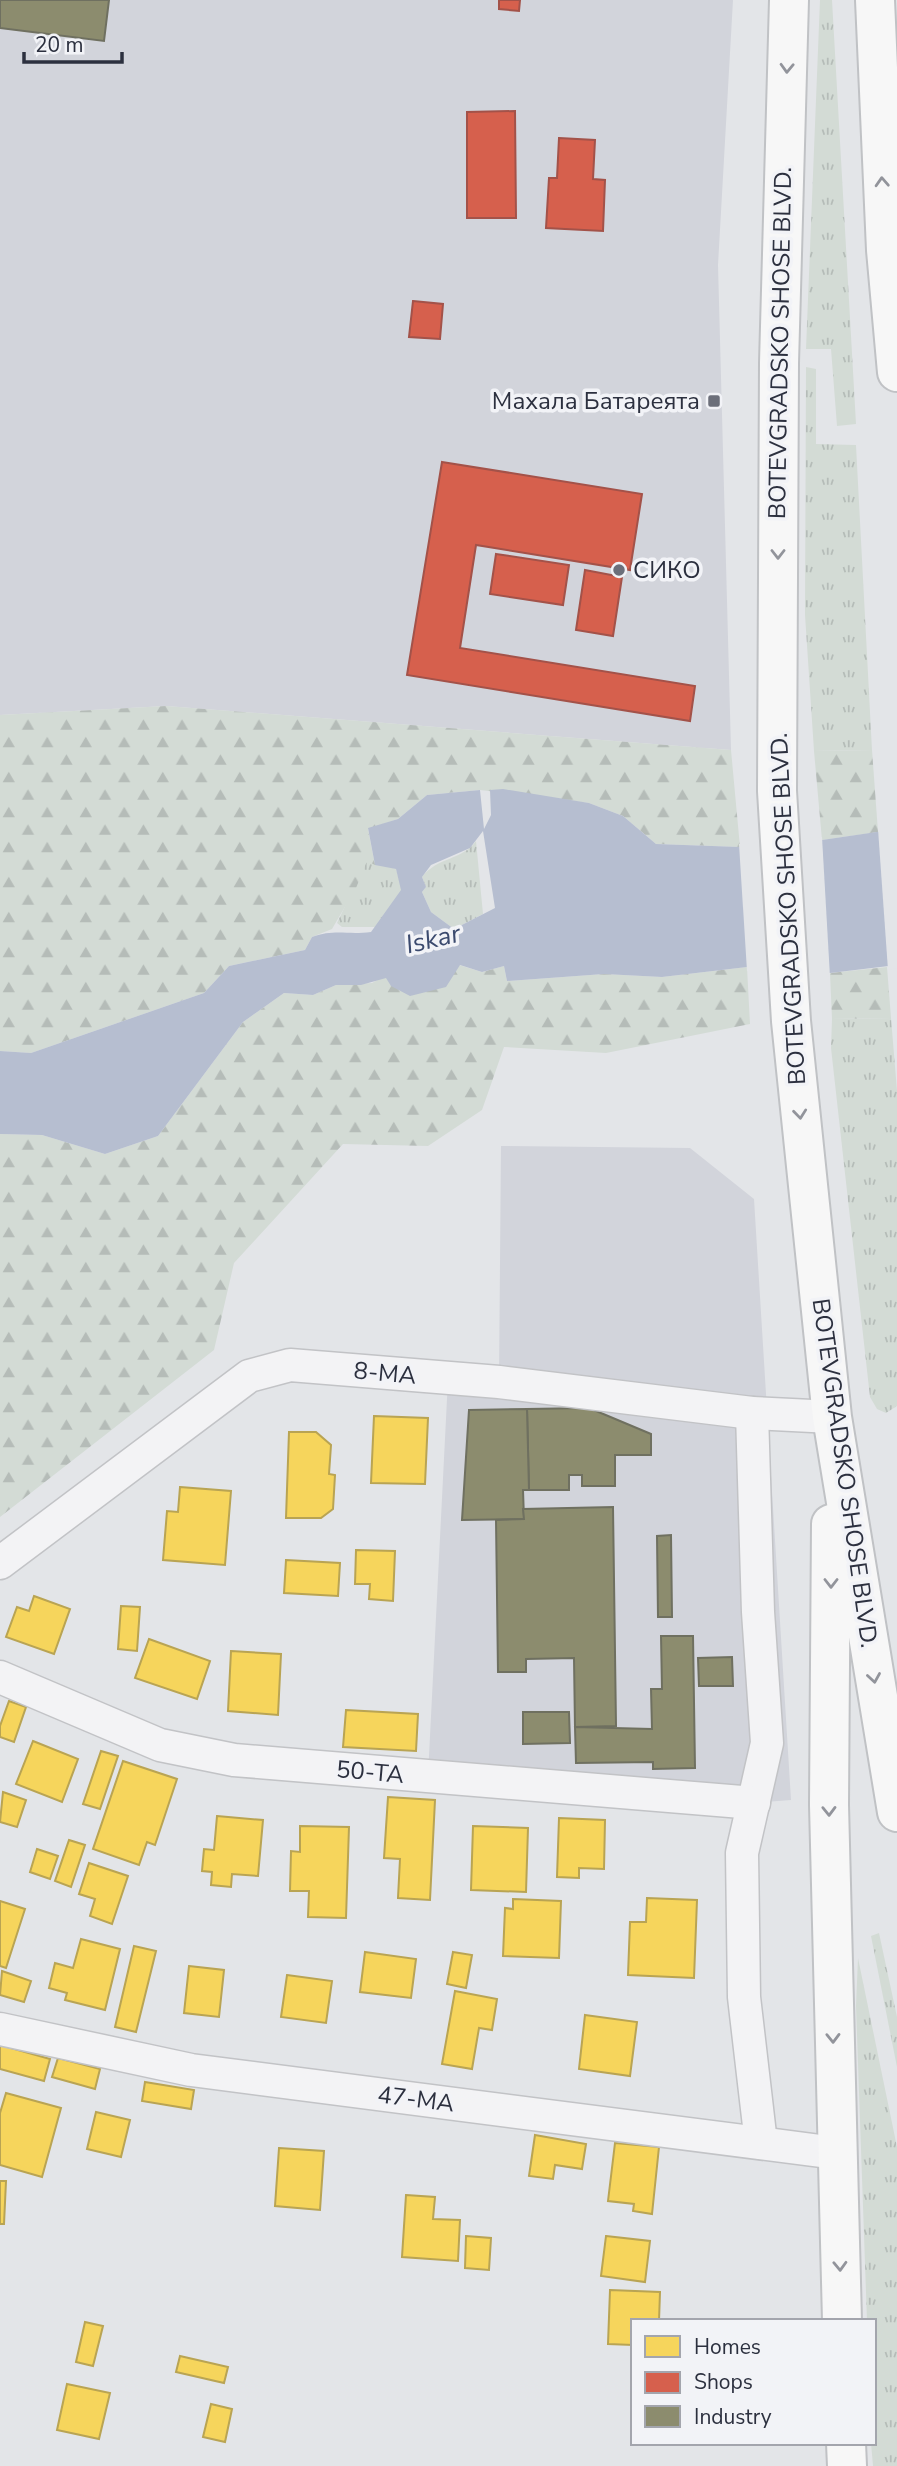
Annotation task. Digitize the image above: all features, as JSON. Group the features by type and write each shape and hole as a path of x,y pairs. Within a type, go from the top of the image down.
{"main road":[{"name":"BOTEVGRADSKO SHOSE BLVD.","path":"789,0 779,363 777,791 791,1021 832,1417 897,1812"},
{"path":"871,7 891,250 897,372"},
{"path":"832,1417 829,1805 842,2319"},
{"path":"846,2445 847,2466"}],"street":[{"name":"8-МА","path":"0,1563 249,1376 290,1364 499,1382 752,1413 832,1417"},
{"path":"752,1413 758,1612 766,1743 742,1853 744,1997 761,2143"},
{"name":"50-ТА","path":"0,1677 160,1745 234,1760 754,1803"},
{"name":"47-МА","path":"0,2029 191,2070 836,2153"}],"shaded area":[{"path":"0,0 733,0 718,265 731,750 166,706 0,715"},
{"path":"501,1146 690,1148 754,1199 791,1800 754,1803 428,1776 448,1379 499,1382"}],"green space":[{"path":"820,0 832,0 856,424 837,426 831,349 806,349"},
{"path":"806,367 816,369 816,444 856,445 872,750 814,751 805,615"},
{"path":"166,706 731,750 740,847 656,844 623,816 589,803 480,790 427,795 398,819 368,829 375,865 367,861 356,888 332,929 312,937 305,950 229,966 204,993 31,1053 0,1051 0,715"},
{"path":"872,750 878,832 822,840 814,751"},
{"path":"476,841 483,914 454,929 431,912 422,892 426,887 422,877 428,870 464,852"},
{"path":"367,860 396,869 402,890 377,927 342,927 337,923"},
{"path":"459,965 482,972 504,966 507,981 604,974 662,977 747,967 750,1024 606,1053 504,1047 482,1110 428,1146 343,1144 234,1263 214,1350 0,1517 0,1134 42,1135 105,1154 158,1136 243,1022 284,993 313,995 336,985 372,983 381,978"},
{"path":"887,967 891,1018 832,1019 830,973"},
{"path":"891,1018 897,1091 897,1406 886,1413 877,1409 870,1397 831,1048 832,1019"},
{"path":"879,1933 897,2017 897,2067 871,1936"},
{"path":"858,1958 897,2147 897,2466 873,2466 871,2445 876,2445 876,2319 867,2319 856,2006"}],"water":[{"name":"Iskar","path":"503,789 589,803 623,816 656,844 740,847 822,840 897,829 897,965 830,973 747,967 662,977 604,974 507,981 504,966 482,972 460,965 446,987 410,996 391,986 386,978 361,985 336,985 313,995 284,993 243,1022 158,1136 105,1154 42,1135 0,1134 0,1051 31,1053 204,993 229,966 305,950 312,937 327,933 371,932 401,890 396,869 375,865 368,828 398,819 427,795 480,790 484,829 491,815 490,790","holes":["483,831 495,908 454,929 431,912 422,892 426,887 422,877 431,865 470,848"]}],"pier":[{"path":"897,825 897,968 888,970 878,829"},
{"path":"822,837 830,977 747,971 739,844"}],"building: Homes":[{"path":"374,1416 428,1418 425,1484 371,1483"},
{"path":"289,1432 316,1432 331,1445 329,1474 335,1475 333,1509 321,1518 286,1518"},
{"path":"180,1487 231,1491 225,1565 163,1560 167,1511 178,1512"},
{"path":"356,1550 395,1551 393,1601 369,1599 370,1584 355,1584"},
{"path":"286,1560 340,1563 338,1596 284,1593"},
{"path":"34,1596 70,1609 54,1654 6,1637 17,1607 29,1611"},
{"path":"121,1606 140,1607 137,1651 118,1649"},
{"path":"149,1639 210,1661 197,1699 135,1678"},
{"path":"231,1651 281,1654 278,1715 228,1711"},
{"path":"9,1701 26,1707 14,1742 0,1737 0,1726"},
{"path":"346,1710 418,1714 416,1751 343,1747"},
{"path":"33,1741 78,1759 62,1802 16,1784"},
{"path":"101,1751 118,1756 100,1809 83,1804"},
{"path":"123,1761 177,1779 155,1845 147,1842 139,1865 93,1849"},
{"path":"3,1792 26,1800 17,1827 0,1822"},
{"path":"388,1797 435,1800 430,1900 398,1898 400,1859 384,1858"},
{"path":"217,1816 263,1820 258,1876 232,1874 231,1887 211,1885 212,1872 202,1871 204,1849 214,1850"},
{"path":"559,1818 605,1820 604,1869 579,1868 579,1878 557,1877"},
{"path":"300,1826 349,1827 346,1918 308,1917 309,1891 290,1891 291,1851 300,1852"},
{"path":"473,1826 528,1828 526,1892 471,1890"},
{"path":"69,1840 85,1845 71,1887 55,1881"},
{"path":"37,1849 58,1856 50,1879 30,1872"},
{"path":"89,1863 128,1876 112,1924 90,1916 95,1899 79,1894"},
{"path":"647,1898 697,1900 694,1978 628,1975 630,1922 646,1922"},
{"path":"513,1899 561,1901 559,1958 503,1956 505,1908 513,1909"},
{"path":"0,1901 25,1909 6,1968 0,1966"},
{"path":"81,1939 120,1949 105,2010 65,2000 67,1993 49,1988 55,1963 73,1968"},
{"path":"134,1946 156,1951 136,2032 115,2027"},
{"path":"365,1952 416,1959 411,1998 360,1992"},
{"path":"453,1952 472,1955 466,1988 447,1984"},
{"path":"189,1966 224,1970 219,2017 184,2013"},
{"path":"2,1971 31,1981 24,2002 0,1995"},
{"path":"287,1975 332,1981 326,2023 281,2017"},
{"path":"455,1991 497,1999 492,2030 479,2028 472,2069 442,2064"},
{"path":"585,2015 637,2022 630,2076 579,2069"},
{"path":"0,2045 50,2059 44,2081 0,2069"},
{"path":"58,2058 100,2069 95,2089 52,2077"},
{"path":"145,2082 194,2090 191,2109 142,2101"},
{"path":"6,2093 61,2108 42,2177 0,2165 0,2113"},
{"path":"96,2112 130,2120 121,2157 87,2149"},
{"path":"535,2135 586,2144 582,2169 555,2165 553,2179 529,2176"},
{"path":"615,2143 659,2147 652,2214 633,2211 634,2204 608,2201"},
{"path":"279,2148 324,2151 320,2210 275,2206"},
{"path":"0,2181 6,2181 4,2224 0,2224"},
{"path":"406,2195 435,2197 433,2219 460,2220 458,2261 402,2257"},
{"path":"466,2236 491,2238 489,2270 465,2268"},
{"path":"606,2236 650,2241 645,2282 601,2276"},
{"path":"610,2290 660,2292 659,2319 631,2319 631,2345 608,2344"},
{"path":"85,2322 103,2326 93,2366 76,2362"},
{"path":"180,2356 228,2367 224,2383 176,2372"},
{"path":"67,2384 110,2393 99,2439 57,2430"},
{"path":"211,2404 232,2409 225,2442 203,2437"}],"building: Shops":[{"path":"499,0 520,0 519,11 499,9"},
{"path":"515,111 516,218 467,218 467,112"},
{"path":"559,138 595,140 593,179 605,180 603,231 546,228 549,178 557,178"},
{"path":"413,301 443,304 440,339 409,337"},
{"path":"442,462 642,494 630,570 476,545 460,648 695,686 690,721 407,675"},
{"path":"496,554 569,565 563,605 490,594"},
{"path":"585,570 622,577 613,636 576,630"}],"building: Industry":[{"path":"0,0 109,0 104,41 0,28"},
{"path":"589,1408 651,1434 651,1455 615,1455 615,1486 582,1486 582,1475 569,1475 569,1490 529,1490 527,1409"},
{"path":"527,1409 529,1490 523,1490 524,1519 462,1520 469,1410"},
{"path":"613,1507 616,1726 575,1727 574,1658 526,1659 526,1672 498,1672 496,1520 524,1519 523,1509"},
{"path":"671,1535 672,1617 658,1617 657,1536"},
{"path":"661,1636 693,1636 695,1768 653,1769 653,1762 576,1763 575,1727 652,1729 651,1689 662,1689"},
{"path":"732,1657 733,1686 699,1686 698,1658"},
{"path":"523,1712 569,1712 570,1743 523,1744"}],"place":[{"name":"Махала Батареята","path":"714,401"},
{"name":"СИКО","path":"619,570"}]}
